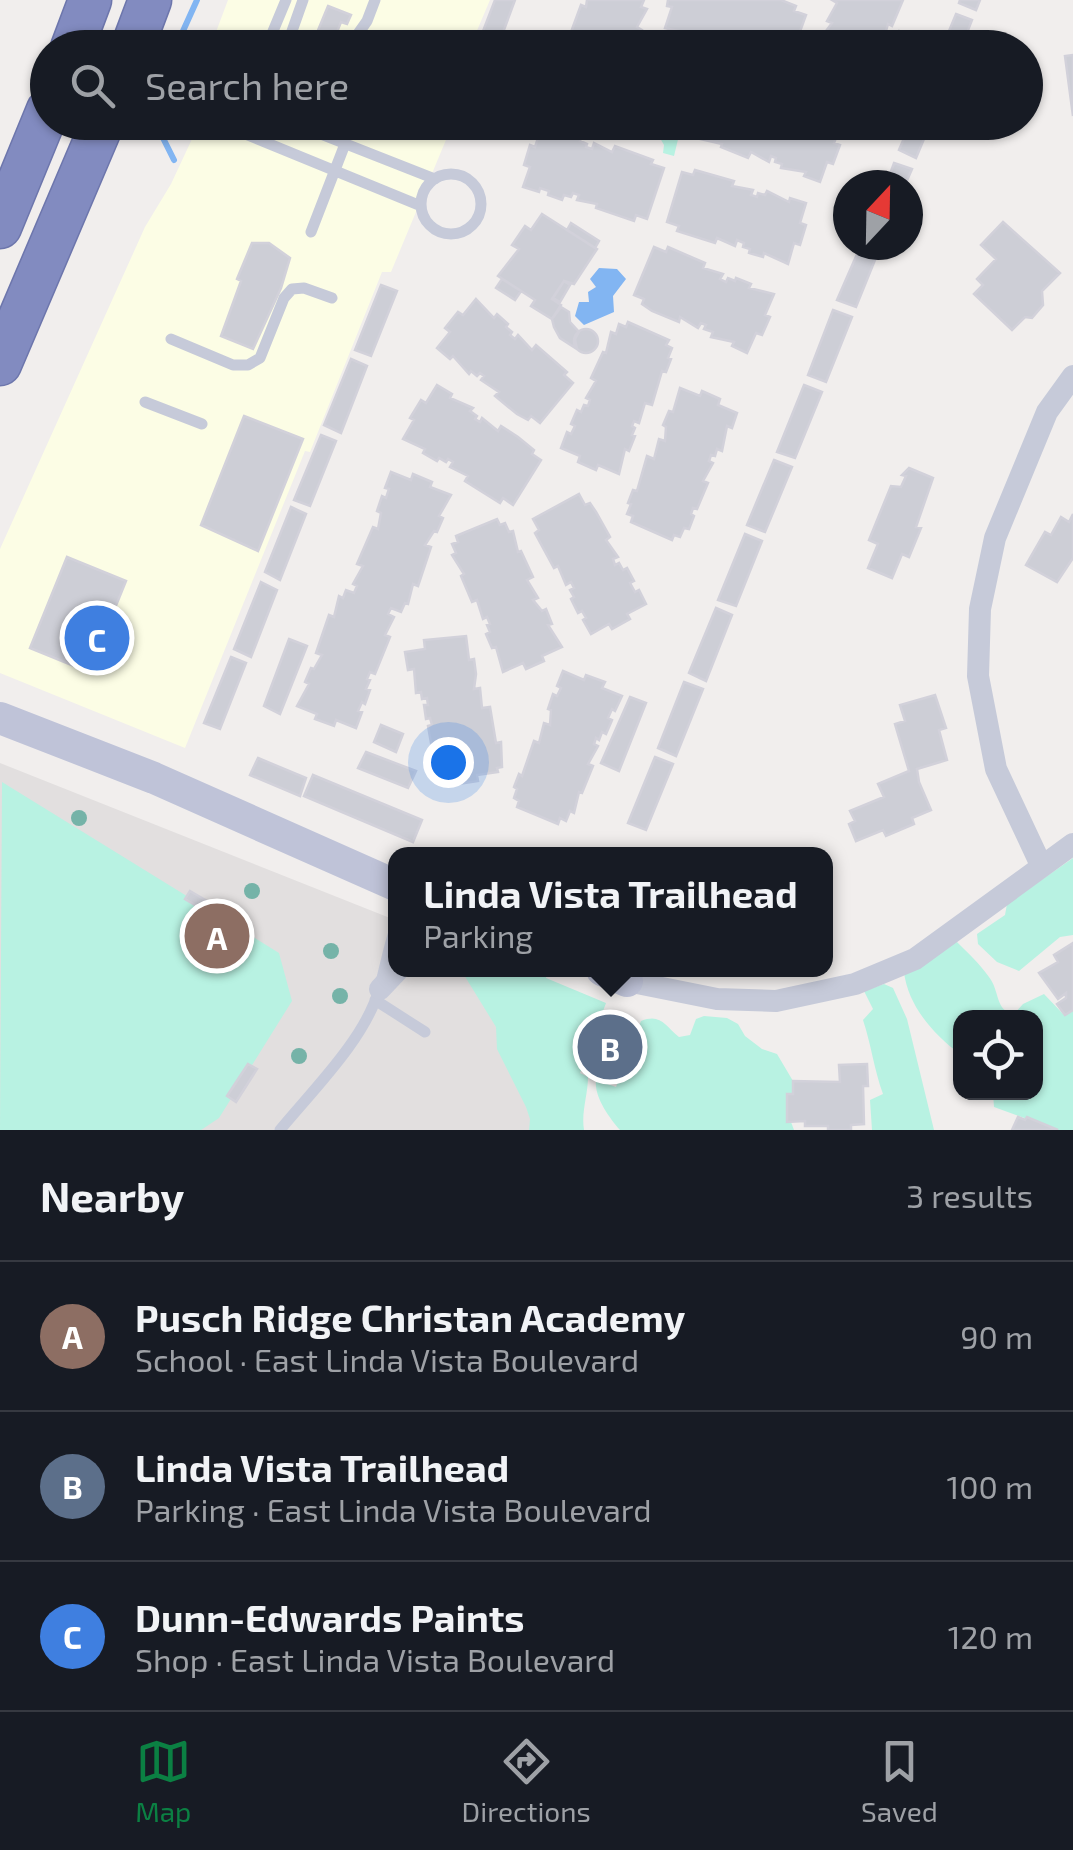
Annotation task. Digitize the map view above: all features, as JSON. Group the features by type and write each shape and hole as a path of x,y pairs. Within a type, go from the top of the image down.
{"highway":[{"path":"79,30 90,0"},
{"path":"115,0 129,30"},
{"path":"0,227 36,140"},
{"path":"0,364 95,140"}],"street":[{"path":"1041,864 996,769 978,676 980,609 996,538 1047,412 1073,376"},
{"path":"0,718 154,778 388,882"},
{"path":"623,977 717,1000 776,1000 856,984 916,959 1073,844"},
{"path":"377,995 392,977"}],"lane":[{"path":"274,30 286,0"},
{"path":"292,30 303,0"},
{"path":"364,30 375,0"},
{"path":"361,30 367,21"},
{"path":"258,140 421,206"},
{"path":"335,140 435,179"},
{"path":"310,232 345,144"},
{"path":"455,174 472,183 481,201 477,220 461,232 442,232 427,222 421,206 424,190 435,179 455,174"},
{"path":"170,338 234,365 248,365 260,358 284,298 292,289 304,288 332,298"},
{"path":"145,402 202,424"},
{"path":"280,1130 350,1043 377,995 388,948"},
{"path":"377,995 425,1032"}],"shaded area":[{"path":"228,0 490,0 477,30 217,30"},
{"path":"192,140 446,140 391,272 382,272 310,452 305,451 185,748 0,673 0,549 145,227"},
{"path":"0,763 388,917 388,977 493,977 555,1130 0,1130"}],"green space":[{"path":"661,140 678,140 674,156 663,153"},
{"path":"2,782 279,953 292,1001 219,1118 201,1130 0,1130"},
{"path":"1073,858 1073,935 1060,937 1019,971 997,962 978,944 977,934 1005,915 1007,904"},
{"path":"956,941 989,977 1005,1010 953,1010 953,1048 917,1008 904,972"},
{"path":"465,977 546,977 606,1003 580,1073 588,1077 584,1130 529,1130 526,1107 497,1049 496,1027"},
{"path":"884,984 893,988 907,1019 934,1130 872,1130 870,1100 883,1094 863,1020 873,1009 864,991"},
{"path":"1044,994 1064,1015 1073,1010 1073,1130 1058,1130 994,1107 994,1100 1043,1100 1043,1010 1018,1010"},
{"path":"727,1018 762,1049 777,1054 793,1081 793,1094 787,1095 787,1121 794,1130 620,1130 616,1125 600,1100 596,1080 616,1087 641,1021 658,1020 679,1037 690,1035 696,1019"}],"water":[{"path":"599,268 617,269 626,279 613,296 614,312 584,325 575,316 579,302 589,302 588,292 596,287 590,279"}],"building":[{"path":"495,0 515,0 504,30 483,30"},
{"path":"587,0 644,0 641,7 647,9 637,27 642,30 572,30 581,5 586,7"},
{"path":"668,0 781,0 806,15 801,30 674,30 665,28 672,7 667,6"},
{"path":"832,0 903,0 892,26 888,24 886,30 827,30 837,3"},
{"path":"980,0 976,10 959,3"},
{"path":"328,6 351,15 338,30 318,30"},
{"path":"956,14 972,20 968,30 949,30"},
{"path":"1073,55 1073,116 1065,56"},
{"path":"537,140 580,140 592,149 594,143 612,152 615,146 653,160 651,164 664,168 647,219 636,215 634,221 596,208 597,204 577,200 579,195 573,193 571,197 564,195 562,200 540,188 539,192 523,187 530,167 524,165 530,145 535,147"},
{"path":"704,140 835,140 840,145 833,164 827,162 820,182 804,176 806,172 781,168 782,164 771,156 769,162 751,152 748,158 721,147 722,144"},
{"path":"903,140 924,140 916,158 899,150"},
{"path":"894,163 912,169 912,170 891,170"},
{"path":"695,170 734,181 732,186 753,190 751,195 757,197 767,191 789,202 790,198 806,203 800,223 806,225 800,245 794,243 788,264 764,253 763,257 749,253 750,249 737,240 735,246 717,238 715,243 677,231 679,226 667,222 682,172 693,175"},
{"path":"542,214 597,249 574,284 564,281 552,299 561,305 552,319 531,306 535,300 498,276 519,249 512,245 525,226 531,230"},
{"path":"1003,222 1060,273 1042,291 1043,305 1032,318 1025,317 1012,330 974,294 983,285 977,279 996,259 981,245"},
{"path":"571,223 599,241 595,248 567,230"},
{"path":"252,243 269,243 290,258 253,349 221,336"},
{"path":"654,247 666,252 668,247 705,263 703,268 723,274 720,279 726,282 736,278 751,284 749,288 774,294 762,335 756,333 747,353 732,346 734,342 711,337 713,332 704,329 706,325 701,323 698,328 680,317 679,322 652,311 642,304 644,299 634,295"},
{"path":"854,260 875,260 856,307 837,300"},
{"path":"502,279 521,291 515,300 496,288"},
{"path":"564,281 570,285 560,302 553,298"},
{"path":"381,285 397,291 371,356 355,350"},
{"path":"476,299 494,318 497,314 508,324 510,335 515,339 518,335 532,350 536,345 567,372 564,375 573,383 540,423 531,416 528,420 517,414 495,396 499,392 481,380 484,376 471,371 469,374 453,356 450,359 437,348 450,332 445,328"},
{"path":"561,307 569,312 570,322 579,332 575,339 577,349 560,338 554,327 552,319"},
{"path":"833,310 852,317 826,382 808,375"},
{"path":"628,322 669,340 666,345 672,348 652,405 645,403 639,423 634,421 635,436 629,451 625,449 619,474 578,462 580,456 561,448 567,432 571,434 575,426 571,424 577,410 581,412 584,405 588,406 590,400 586,398 596,381 591,378 603,352 606,353 611,332 616,334 619,324 626,327"},
{"path":"586,329 598,341 586,353 574,341"},
{"path":"351,359 367,366 341,433 324,425"},
{"path":"437,385 452,394 450,398 473,408 470,411 477,416 475,419 480,422 482,418 498,431 501,426 534,450 532,454 541,460 513,505 503,498 500,503 465,481 468,476 450,467 453,462 448,459 437,461 423,453 425,449 403,439 421,400 426,403"},
{"path":"804,385 822,392 795,458 777,452"},
{"path":"680,388 700,396 702,391 720,399 718,405 737,413 732,428 727,426 722,451 717,449 715,456 711,455 709,461 713,463 703,481 708,483 697,509 693,508 689,529 684,528 680,537 674,535 672,540 631,522 633,516 627,514 647,456 654,459 659,439 665,441 663,425 669,411 673,412"},
{"path":"244,416 303,439 258,551 201,525"},
{"path":"321,435 336,441 310,506 294,500"},
{"path":"774,460 792,467 765,532 747,525"},
{"path":"909,468 933,478 916,527 921,528 909,557 902,554 892,578 868,568 878,544 869,540 891,486 901,487 906,476 902,475"},
{"path":"391,472 411,480 413,474 432,482 430,487 451,495 439,516 443,518 437,532 425,545 431,547 418,586 413,584 408,604 401,612 391,608 388,614 394,617 385,635 390,637 375,674 370,672 367,679 370,680 366,689 370,690 358,711 362,712 356,728 336,720 334,726 297,706 309,684 305,682 311,668 322,655 316,653 329,615 334,617 339,596 343,598 346,590 354,593 357,586 353,584 363,566 357,564 373,527 378,529 381,513 377,511 382,496 386,498"},
{"path":"579,494 585,505 590,503 610,537 606,540 618,557 613,559 615,565 627,568 634,581 630,583 646,604 627,614 630,619 612,629 609,624 591,634 582,611 578,613 571,599 571,582 566,585 558,566 554,568 535,533 539,530 533,519"},
{"path":"291,507 306,514 280,580 265,572"},
{"path":"1073,514 1073,558 1057,582 1026,565 1045,532 1051,535 1061,517 1069,522"},
{"path":"497,519 500,525 505,523 509,532 513,531 518,552 521,551 533,577 527,580 538,598 533,600 542,611 546,609 552,624 548,625 562,647 526,669 523,663 503,672 496,647 492,648 486,634 490,632 487,617 483,619 477,600 472,602 461,576 464,574 452,555 456,553 452,544 458,542 456,536"},
{"path":"745,534 762,541 736,606 718,600"},
{"path":"67,557 126,581 89,672 30,648"},
{"path":"261,582 277,590 251,657 234,649"},
{"path":"716,608 732,615 706,681 689,673"},
{"path":"466,636 469,660 474,659 474,689 480,688 482,708 490,707 496,743 501,742 502,767 497,768 498,772 477,775 478,781 452,785 447,783 446,774 441,775 439,753 433,754 428,726 432,725 430,718 426,719 424,705 428,705 427,698 416,693 414,669 408,670 405,652 425,649 424,640"},
{"path":"289,639 307,646 280,714 264,706"},
{"path":"231,657 246,663 220,729 204,723"},
{"path":"563,671 584,680 586,675 605,682 602,688 622,696 608,718 612,720 606,734 602,732 599,740 596,738 594,744 598,746 588,764 593,766 582,793 579,792 574,813 570,811 566,821 560,818 558,824 517,807 514,787 534,741 539,743 544,723 550,725 548,709 553,694 557,696 561,688 557,686"},
{"path":"684,682 703,689 676,756 658,748"},
{"path":"935,695 946,728 939,730 947,760 917,769 931,810 912,818 914,824 886,836 883,830 856,841 849,824 855,821 850,811 884,797 878,784 909,771 895,724 905,721 900,705"},
{"path":"630,697 646,703 619,771 601,763"},
{"path":"381,725 403,734 396,752 374,742"},
{"path":"366,752 416,771 408,788 358,768"},
{"path":"655,757 673,764 646,830 628,823"},
{"path":"258,758 306,778 300,796 250,775"},
{"path":"313,775 422,820 413,842 304,796"},
{"path":"190,891 217,907 212,915 185,899"},
{"path":"1073,943 1073,1010 1065,1015 1057,1004 1066,998 1066,993 1058,999 1039,973 1058,962 1054,955"},
{"path":"248,1064 257,1069 236,1102 227,1096"},
{"path":"867,1064 864,1124 851,1125 851,1130 828,1130 828,1126 805,1126 805,1121 787,1122 787,1094 793,1094 793,1081 840,1082 839,1065"},
{"path":"1018,1117 1027,1117 1058,1130 1012,1130"}],"waterway":[{"path":"183,30 197,0"},
{"path":"164,140 174,160"}],"place":[{"name":"Dunn-Edwards Paints","path":"97,638"},
{"name":"Pusch Ridge Christan Academy","path":"217,936"},
{"name":"Linda Vista Trailhead","path":"610,1047"}]}
